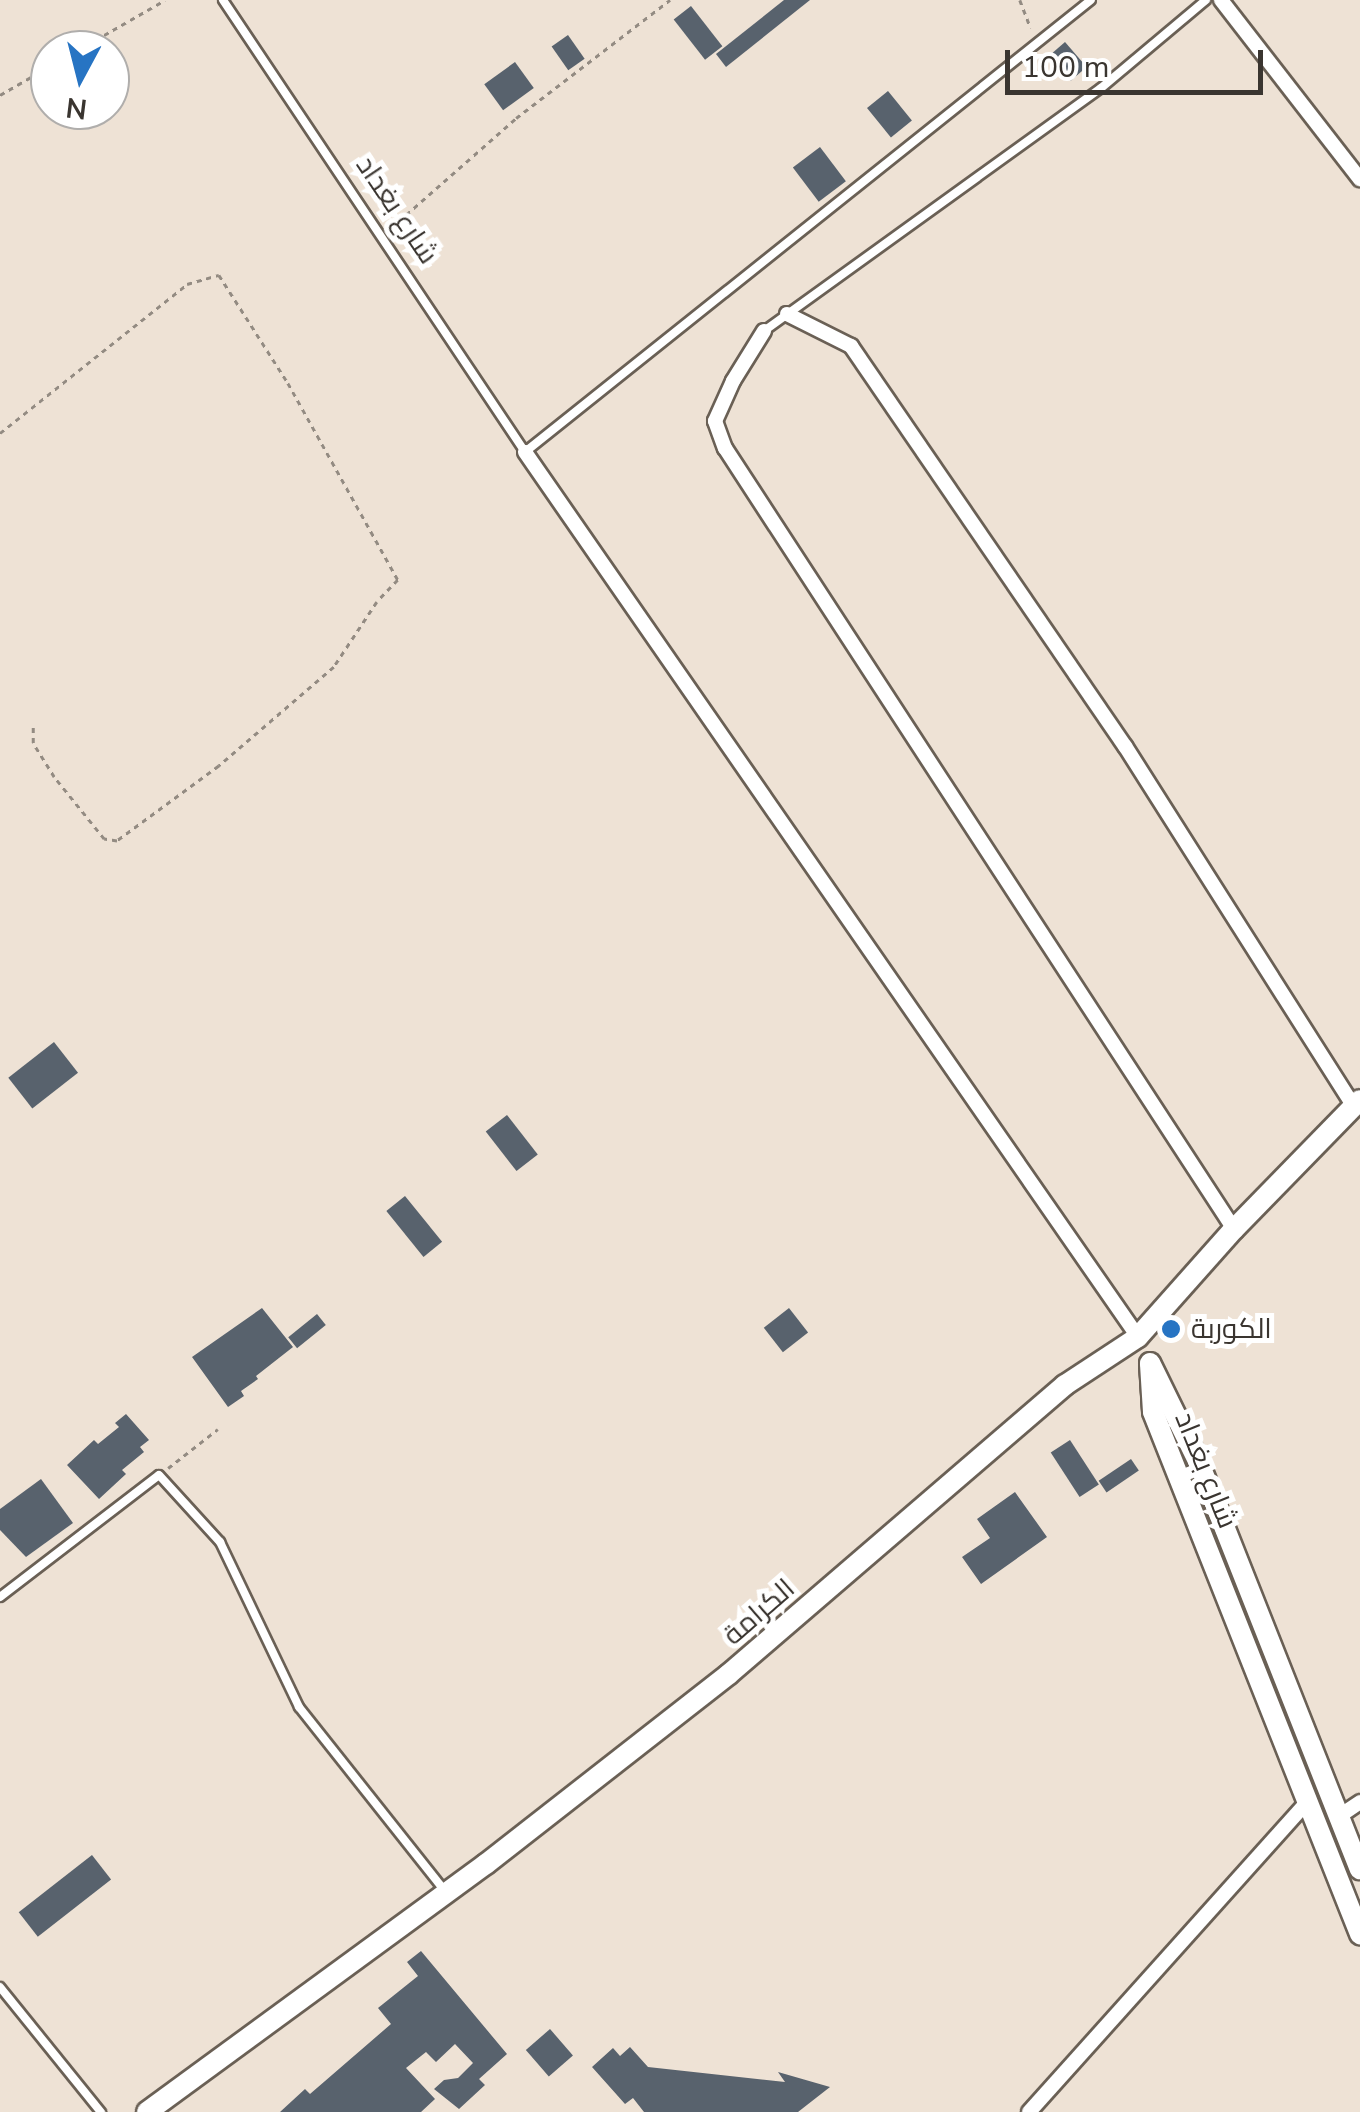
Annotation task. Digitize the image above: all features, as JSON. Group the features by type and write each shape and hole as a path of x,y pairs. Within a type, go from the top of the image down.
{"main road":[{"name":"الكرامة","path":"147,2112 729,1674 1064,1384 1138,1337 1234,1229 1357,1104"},
{"path":"1138,1337 1150,1364"},
{"name":"شارع بغداد","path":"1150,1364 1153,1412 1305,1804 1360,1934"},
{"name":"شارع بغداد","path":"1150,1364 1198,1463 1360,1868"}],"street":[{"path":"1222,0 1360,179"},
{"path":"788,314 851,346 1124,746 1357,1104"},
{"path":"764,331 733,380 715,421 725,448 813,577 1234,1229"},
{"path":"525,452 1138,1337"},
{"path":"1338,1817 1360,1802"},
{"path":"1029,2112 1305,1804"}],"lane":[{"name":"شارع بغداد","path":"223,0 525,452"},
{"path":"525,452 1090,0"},
{"path":"764,331 1101,88 1206,0"},
{"path":"0,1597 158,1475 220,1542 300,1707 445,1891"},
{"path":"0,1987 100,2112"}],"path":[{"path":"113,30 165,0"},
{"path":"382,236 516,118 670,0"},
{"path":"1020,0 1034,44"},
{"path":"0,95 30,78"},
{"path":"0,433 187,284 218,275 288,383 398,580 377,602 334,667 220,766 118,841 104,839 54,778 33,743 33,726"},
{"path":"158,1475 218,1429"}],"building":[{"path":"784,0 810,0 726,67 716,54"},
{"path":"691,6 722,46 705,60 674,20"},
{"path":"568,35 585,59 568,70 552,46"},
{"path":"1065,42 1087,67 1071,81 1049,56"},
{"path":"515,62 534,88 503,110 484,84"},
{"path":"888,91 912,121 891,138 867,108"},
{"path":"820,147 846,181 819,202 793,167"},
{"path":"54,1042 78,1073 32,1108 8,1078"},
{"path":"507,1115 538,1154 517,1171 486,1132"},
{"path":"405,1196 442,1242 423,1257 386,1211"},
{"path":"262,1308 293,1347 256,1376 258,1379 241,1391 244,1396 228,1407 192,1357"},
{"path":"789,1308 808,1332 783,1352 764,1328"},
{"path":"317,1314 326,1325 297,1348 288,1337"},
{"path":"126,1414 149,1440 140,1447 144,1452 122,1470 126,1474 99,1499 67,1465 94,1440 98,1444 119,1427 115,1423"},
{"path":"1070,1440 1099,1484 1080,1497 1051,1453"},
{"path":"1131,1459 1139,1471 1106,1492 1099,1481"},
{"path":"41,1479 73,1523 26,1557 0,1530 0,1509"},
{"path":"1015,1492 1047,1537 981,1584 962,1557 990,1538 977,1519"},
{"path":"92,1855 111,1879 38,1937 19,1912"},
{"path":"421,1951 507,2054 479,2079 485,2085 459,2109 434,2089 444,2080 458,2078 473,2063 455,2044 436,2062 426,2052 406,2068 435,2099 421,2112 280,2112 305,2089 310,2094 391,2024 378,2008 418,1976 407,1962"},
{"path":"550,2029 573,2055 549,2076 526,2050"},
{"path":"630,2047 648,2067 785,2082 778,2072 830,2087 798,2112 644,2112 633,2098 625,2104 592,2067 613,2048 620,2056"}],"place":[{"name":"الكوربة","path":"1171,1329"}]}
